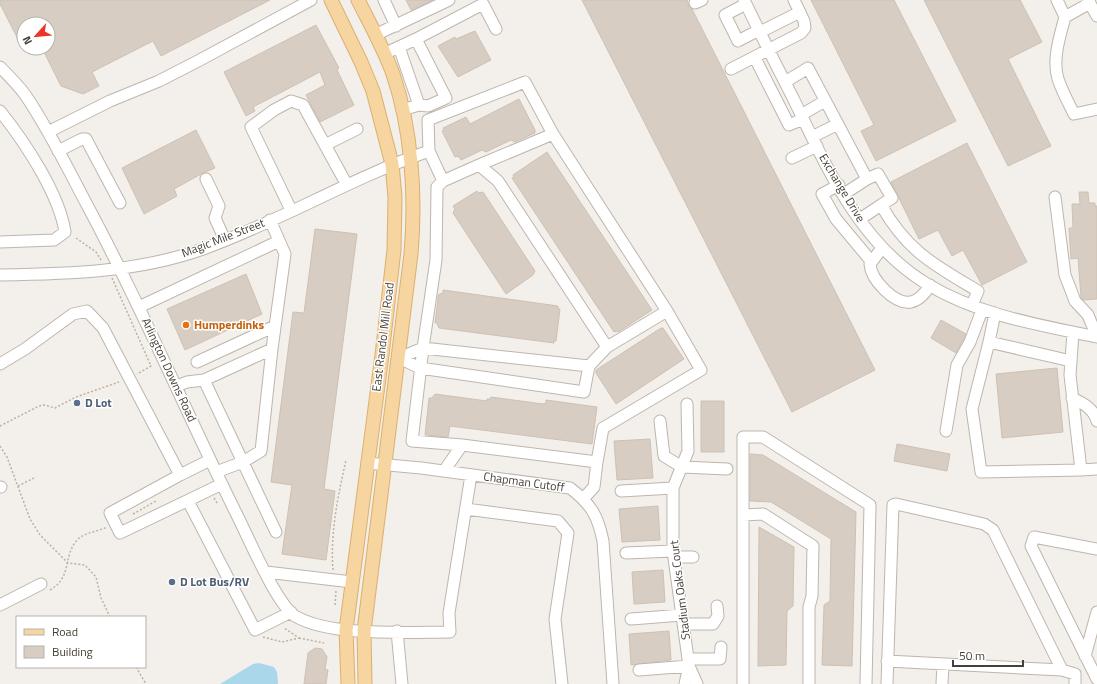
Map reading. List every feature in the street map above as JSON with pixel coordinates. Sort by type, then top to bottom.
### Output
[{"type":"main road","name":"East Randol Mill Road","points":[[331,0],[361,62],[373,91],[392,164],[395,197],[394,250],[382,355],[346,630],[348,684]]},
{"type":"main road","name":"East Randol Mill Road","points":[[358,0],[393,74],[402,110],[410,158],[414,198],[411,251],[399,358],[364,631],[365,684]]},
{"type":"street","points":[[48,132],[110,101],[159,81],[191,65],[310,0]]},
{"type":"street","points":[[384,0],[396,26]]},
{"type":"street","points":[[375,35],[449,0]]},
{"type":"street","points":[[731,69],[769,51],[801,33],[805,28],[794,0]]},
{"type":"street","points":[[1057,0],[1065,17],[1057,50],[1058,78],[1074,114],[1097,109]]},
{"type":"street","points":[[1065,17],[1089,1],[1097,16]]},
{"type":"street","points":[[745,2],[725,15],[738,41],[800,12]]},
{"type":"street","name":"Exchange Drive","points":[[745,2],[814,142],[841,190],[861,222],[889,256],[930,285],[977,308],[1097,337]]},
{"type":"street","points":[[384,54],[483,4],[496,29]]},
{"type":"street","points":[[402,110],[419,105],[428,106],[446,98],[416,39]]},
{"type":"street","points":[[399,47],[419,105]]},
{"type":"street","points":[[755,58],[789,125],[825,101]]},
{"type":"street","name":"Arlington Downs Road","points":[[0,67],[25,95],[48,132],[121,269],[210,460],[266,572],[282,603],[295,616],[315,624],[346,630],[450,632],[449,612],[466,509]]},
{"type":"street","points":[[766,78],[782,77],[808,68],[867,179]]},
{"type":"street","points":[[443,181],[429,151],[428,120],[525,82],[553,134],[667,311],[701,370],[603,428],[594,487],[583,499]]},
{"type":"street","points":[[778,102],[791,95]]},
{"type":"street","points":[[291,210],[251,127],[274,110],[292,101],[303,104],[347,185]]},
{"type":"street","points":[[0,111],[27,147],[63,214],[65,232],[54,240],[0,242]]},
{"type":"street","points":[[792,158],[838,124]]},
{"type":"street","points":[[325,145],[357,129]]},
{"type":"street","points":[[553,134],[443,181],[437,187],[436,260],[420,368],[412,441],[462,445],[597,462]]},
{"type":"street","points":[[58,151],[82,139],[86,139],[120,203]]},
{"type":"street","name":"Magic Mile Street","points":[[0,275],[108,271],[183,255],[225,240],[392,164],[429,151]]},
{"type":"street","points":[[479,165],[498,181],[607,346]]},
{"type":"street","points":[[848,234],[881,205],[892,198],[878,174],[841,190],[822,194],[836,219],[848,234],[872,261]]},
{"type":"street","points":[[206,179],[219,206],[214,218],[225,240]]},
{"type":"street","points":[[1055,197],[1065,275],[1075,301],[1093,316],[1097,337]]},
{"type":"street","points":[[881,205],[892,225],[920,255],[978,291],[977,308],[970,342],[957,365],[946,431]]},
{"type":"street","points":[[216,472],[243,462],[261,451],[284,254],[270,220]]},
{"type":"street","points":[[139,307],[279,241]]},
{"type":"street","points":[[882,248],[870,264],[871,272],[885,290],[905,302],[912,302],[919,298],[930,285]]},
{"type":"street","points":[[914,274],[926,259]]},
{"type":"street","points":[[0,364],[25,350],[73,314],[87,311],[103,328],[180,475]]},
{"type":"street","points":[[382,355],[399,358],[420,368],[584,392],[589,366],[607,346],[667,311]]},
{"type":"street","points":[[995,313],[972,409],[981,472],[1097,469]]},
{"type":"street","points":[[197,362],[275,326]]},
{"type":"street","points":[[1073,332],[1070,375],[1080,470]]},
{"type":"street","points":[[989,342],[1071,361]]},
{"type":"street","points":[[399,358],[423,348],[589,366]]},
{"type":"street","points":[[176,386],[187,382],[204,380],[272,349]]},
{"type":"street","points":[[204,380],[276,532]]},
{"type":"street","points":[[1072,398],[1084,404],[1092,411],[1097,421]]},
{"type":"street","name":"Stadium Oaks Court","points":[[685,684],[688,662],[674,554],[673,488],[688,451],[687,404]]},
{"type":"street","points":[[660,421],[664,456],[682,467],[727,469]]},
{"type":"street","points":[[744,684],[743,437],[763,437],[870,505],[866,684]]},
{"type":"street","points":[[444,471],[462,445]]},
{"type":"street","points":[[210,460],[110,513],[120,534],[222,484]]},
{"type":"street","name":"Chapman Cutoff","points":[[367,463],[470,474],[570,488],[583,499],[599,523],[603,541],[613,684]]},
{"type":"street","points":[[470,474],[466,509],[558,521],[568,533],[555,619],[562,684]]},
{"type":"street","points":[[621,491],[673,488]]},
{"type":"street","points":[[188,501],[255,630],[291,612]]},
{"type":"street","points":[[887,684],[893,505],[896,504],[984,524],[993,530],[1062,670]]},
{"type":"street","points":[[743,515],[763,514],[813,546],[812,596],[809,607],[809,684]]},
{"type":"street","points":[[1097,549],[1034,537],[1030,546],[1097,679]]},
{"type":"street","points":[[626,553],[674,554],[693,557]]},
{"type":"street","points":[[266,572],[352,582]]},
{"type":"street","points":[[0,605],[41,584]]},
{"type":"street","points":[[631,619],[683,620],[713,624],[718,616],[717,606]]},
{"type":"street","points":[[1085,656],[1097,612]]},
{"type":"street","points":[[397,631],[402,684]]},
{"type":"street","points":[[640,670],[688,662],[720,659],[721,647]]},
{"type":"street","points":[[887,661],[1062,670],[1075,674],[1075,684]]},
{"type":"street","name":"Stadium Oaks Court","points":[[688,662],[697,684]]},
{"type":"street","points":[[942,684],[943,664]]},
{"type":"path","points":[[0,426],[39,406],[44,405],[55,408],[76,397],[129,378],[152,366],[108,271],[96,252],[76,238]]},
{"type":"path","points":[[0,446],[7,457],[30,519],[40,535],[68,563],[86,565],[96,577],[102,598],[110,616]]},
{"type":"path","points":[[335,605],[337,581],[332,569],[332,545],[346,460]]},
{"type":"path","points":[[18,486],[36,477]]},
{"type":"path","points":[[68,563],[70,551],[78,540],[85,534],[100,531],[115,523]]},
{"type":"path","points":[[284,628],[299,638]]},
{"type":"path","points":[[255,630],[264,639],[282,642],[299,638],[324,642]]},
{"type":"path","points":[[137,668],[146,684]]},
{"type":"water","points":[[259,663],[274,667],[277,672],[278,684],[220,684],[253,664]]},
{"type":"building","points":[[0,0],[270,0],[161,56],[153,41],[92,72],[99,86],[83,94],[61,86],[46,56],[56,56],[56,16],[16,16],[16,35],[0,4]]},
{"type":"building","points":[[406,0],[433,0],[411,10]]},
{"type":"building","points":[[582,0],[687,0],[875,370],[792,412]]},
{"type":"building","points":[[811,0],[894,0],[956,121],[876,161],[861,131],[874,125]]},
{"type":"building","points":[[924,0],[1020,0],[1042,42],[1008,59],[1051,146],[1008,166]]},
{"type":"building","points":[[316,25],[339,68],[337,70],[354,105],[320,122],[306,95],[325,85],[320,72],[253,107],[255,111],[246,116],[224,72]]},
{"type":"building","points":[[475,31],[491,60],[458,77],[438,46],[455,37],[456,39]]},
{"type":"building","points":[[519,99],[535,130],[535,133],[515,142],[511,140],[486,152],[482,150],[461,160],[458,156],[455,157],[442,131],[444,130],[443,128],[466,117],[470,124]]},
{"type":"building","points":[[196,130],[215,168],[174,189],[177,196],[144,214],[122,168]]},
{"type":"building","points":[[967,143],[1027,262],[982,285],[963,250],[952,256],[938,230],[919,239],[891,182]]},
{"type":"building","points":[[547,152],[652,310],[618,332],[614,332],[512,178],[514,177],[513,175]]},
{"type":"building","points":[[477,191],[478,193],[483,192],[535,271],[533,275],[506,294],[453,213],[455,209],[453,206]]},
{"type":"building","points":[[1079,192],[1088,192],[1089,203],[1095,203],[1095,206],[1097,206],[1097,299],[1083,300],[1081,297],[1078,258],[1071,259],[1069,228],[1073,228],[1072,204],[1080,204]]},
{"type":"building","points":[[315,229],[357,234],[324,489],[335,491],[326,560],[282,554],[292,485],[271,482],[293,312],[304,313]]},
{"type":"building","points":[[246,274],[262,314],[185,350],[167,309]]},
{"type":"building","points":[[443,290],[558,306],[558,309],[560,309],[556,341],[554,341],[554,343],[439,328],[437,323],[435,323],[438,295],[443,293]]},
{"type":"building","points":[[941,320],[966,334],[956,353],[931,338]]},
{"type":"building","points":[[663,328],[684,359],[616,404],[596,373],[596,370]]},
{"type":"building","points":[[1057,368],[1063,432],[1002,438],[996,374]]},
{"type":"building","points":[[435,394],[487,401],[487,399],[490,399],[491,397],[543,404],[546,403],[546,400],[597,407],[592,444],[450,426],[448,437],[425,435],[429,398],[432,398]]},
{"type":"building","points":[[701,401],[724,401],[724,452],[701,452]]},
{"type":"building","points":[[650,439],[653,478],[617,480],[614,441]]},
{"type":"building","points":[[897,444],[950,454],[947,471],[894,461]]},
{"type":"building","points":[[750,454],[763,455],[856,512],[852,666],[822,665],[824,605],[830,601],[831,539],[771,502],[750,501]]},
{"type":"building","points":[[658,506],[660,540],[622,542],[619,509]]},
{"type":"building","points":[[759,527],[794,547],[793,606],[787,611],[786,665],[758,666]]},
{"type":"building","points":[[663,570],[665,602],[634,604],[632,572]]},
{"type":"building","points":[[669,631],[671,660],[631,665],[629,634]]},
{"type":"building","points":[[315,648],[322,649],[327,657],[325,669],[328,670],[326,684],[304,684],[308,653]]},
{"type":"place","name":"Humperdinks","points":[[186,325]]},
{"type":"place","name":"D Lot","points":[[77,403]]},
{"type":"place","name":"D Lot Bus/RV","points":[[172,582]]}]
